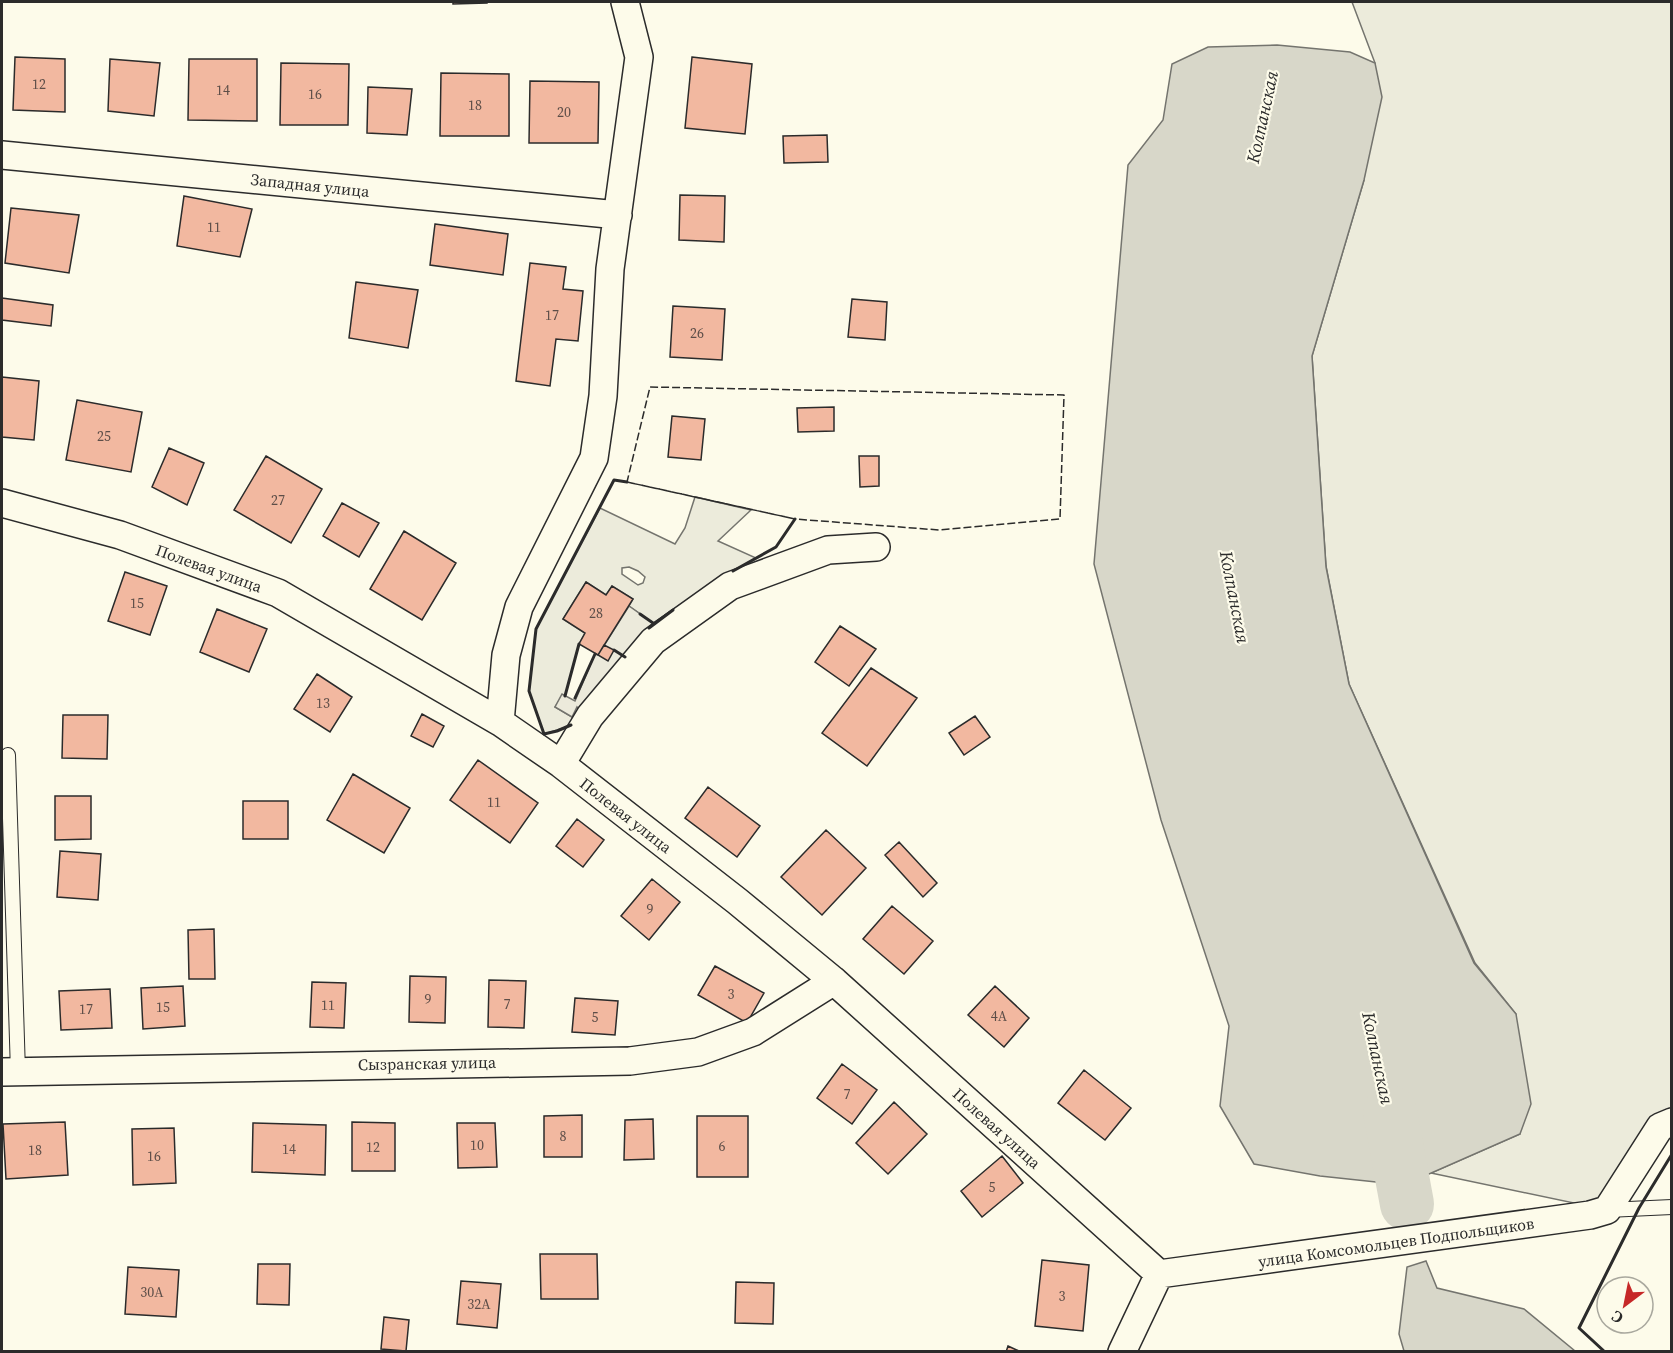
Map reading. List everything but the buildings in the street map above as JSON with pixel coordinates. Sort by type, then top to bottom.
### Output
[{"type":"street","points":[[500,722],[506,655],[519,607],[594,458],[603,396],[610,269],[639,57],[626,2]]},
{"type":"street","name":"Западная улица","points":[[2,155],[618,215]]},
{"type":"street","name":"Полевая улица","points":[[2,503],[120,535],[278,593],[500,722],[561,764],[737,901],[834,981],[1159,1274]]},
{"type":"street","points":[[561,764],[582,720],[590,716],[653,640],[730,586],[828,550],[876,547]]},
{"type":"street","name":"Сызранская улица","points":[[10,1072],[630,1060],[698,1053],[753,1032],[834,981]]},
{"type":"street","points":[[1607,1210],[1660,1127],[1671,1122]]},
{"type":"street","name":"улица Комсомольцев Подпольщиков","points":[[1159,1274],[1590,1215],[1607,1210]]},
{"type":"street","points":[[1122,1352],[1159,1274]]},
{"type":"lane","points":[[8,755],[10,1072]]},
{"type":"lane","points":[[1607,1210],[1671,1207]]},
{"type":"shaded area","points":[[1352,2],[1671,2],[1671,1122],[1607,1210],[1431,1173],[1520,1134],[1516,1014],[1475,963],[1349,684],[1326,566],[1312,356],[1364,180],[1375,63]]},
{"type":"shaded area","points":[[695,497],[751,510],[718,541],[756,558],[716,581],[653,623],[629,606],[633,599],[612,586],[606,595],[586,582],[563,619],[585,633],[579,644],[565,696],[563,695],[555,707],[575,721],[570,726],[544,734],[529,691],[536,629],[600,508],[675,544],[685,528]],"holes":[[[629,567],[645,577],[643,583],[638,585],[622,574],[622,568]]]},
{"type":"shaded area","points":[[629,606],[653,623],[581,712],[577,707],[572,717],[555,707],[562,694],[575,701],[595,654],[598,655]]},
{"type":"water","name":"Колпанская","points":[[1277,45],[1350,52],[1375,63],[1382,97],[1364,180],[1312,356],[1326,567],[1349,684],[1474,963],[1516,1014],[1531,1104],[1520,1134],[1404,1185],[1320,1176],[1254,1164],[1220,1106],[1229,1026],[1161,820],[1094,564],[1128,165],[1163,120],[1172,64],[1208,47]]},
{"type":"water","points":[[1426,1261],[1437,1288],[1524,1309],[1575,1351],[1404,1351],[1399,1334],[1407,1267]]},
{"type":"waterway","name":"Колпанская","points":[[1390,1112],[1407,1204]]},
{"type":"fence","points":[[627,482],[795,519],[939,530],[1060,519],[1064,395],[650,387],[627,482],[795,519]]},
{"type":"wall","points":[[571,725],[544,734],[529,691],[536,629],[614,480],[627,482]]},
{"type":"wall","points":[[733,571],[776,547],[795,519]]},
{"type":"wall","points":[[649,628],[673,610]]},
{"type":"wall","points":[[640,614],[653,623]]},
{"type":"wall","points":[[565,696],[579,644]]},
{"type":"wall","points":[[614,650],[625,657]]},
{"type":"wall","points":[[575,698],[595,654]]},
{"type":"wall","points":[[1605,1352],[1579,1328],[1639,1208],[1672,1154]]}]
